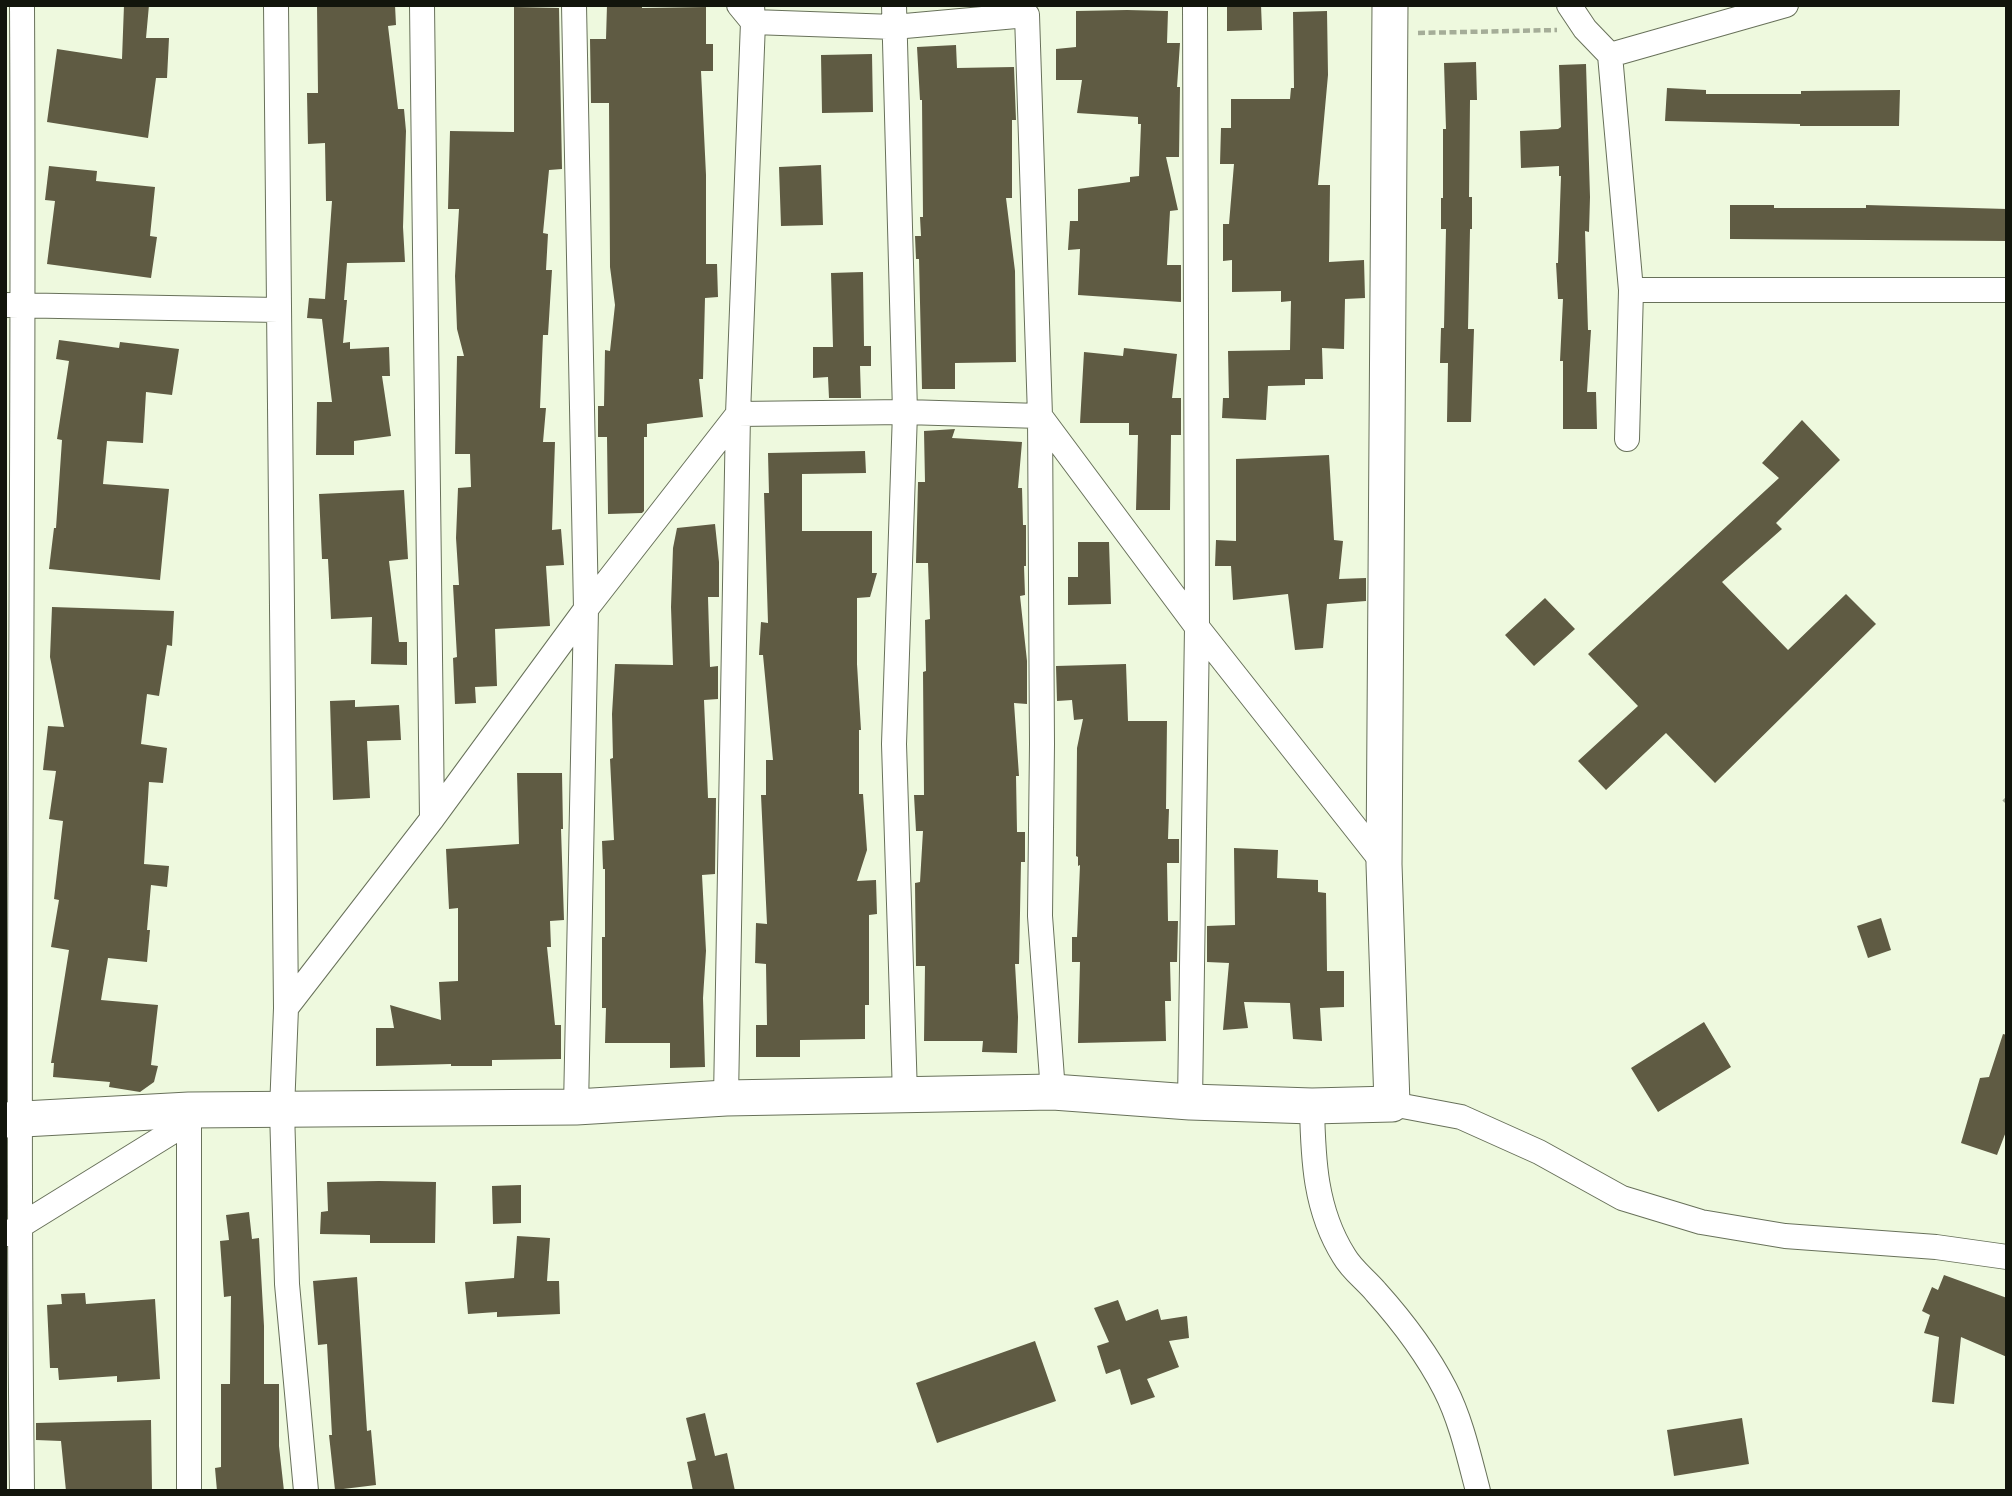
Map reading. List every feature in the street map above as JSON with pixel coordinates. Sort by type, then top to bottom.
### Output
[{"type":"street","points":[[22,5],[14,305],[12,1231],[22,1491]]},
{"type":"street","points":[[276,5],[286,1008],[282,1110],[287,1284],[306,1491]]},
{"type":"street","points":[[422,5],[432,819]]},
{"type":"street","points":[[574,5],[586,609],[576,1107]]},
{"type":"street","points":[[1190,1102],[1196,627],[1195,5]]},
{"type":"street","points":[[1569,5],[1610,55],[1631,290],[1627,439]]},
{"type":"street","points":[[1610,55],[1748,10],[1786,5]]},
{"type":"street","points":[[726,1098],[748,11],[894,16],[1030,10],[1040,416],[1040,916],[1053,1092]]},
{"type":"street","points":[[894,16],[905,412],[894,744],[905,1095]]},
{"type":"street","points":[[1391,19],[1384,863],[1392,1104]]},
{"type":"street","points":[[1631,290],[2007,290]]},
{"type":"street","points":[[14,305],[278,310]]},
{"type":"street","points":[[738,414],[905,412],[1040,416]]},
{"type":"street","points":[[286,1008],[432,819],[586,609],[738,414]]},
{"type":"street","points":[[1040,416],[1196,627],[1384,863]]},
{"type":"street","points":[[13,1120],[188,1116],[282,1110],[576,1107],[726,1098],[1053,1092],[1190,1102],[1312,1106],[1392,1104],[1461,1117],[1539,1152],[1622,1198],[1701,1222],[1784,1236],[1923,1246],[2007,1257]]},
{"type":"street","points":[[1312,1106],[1317,1189],[1326,1222],[1345,1258],[1413,1337],[1445,1389],[1478,1491]]},
{"type":"street","points":[[12,1231],[188,1116]]},
{"type":"street","points":[[188,1116],[189,1491]]},
{"type":"path","points":[[1391,19],[1586,29]]},
{"type":"building","points":[[124,5],[149,5],[146,38],[169,38],[167,78],[156,78],[148,138],[47,122],[57,49],[122,59]]},
{"type":"building","points":[[317,5],[395,5],[396,25],[388,26],[398,109],[404,109],[406,131],[403,227],[405,262],[347,263],[343,343],[350,342],[350,349],[389,347],[390,376],[382,376],[391,436],[354,441],[354,455],[316,455],[317,402],[332,402],[322,319],[307,318],[309,298],[325,299],[332,201],[326,201],[325,143],[308,144],[307,93],[318,93]]},
{"type":"building","points":[[607,5],[642,5],[642,8],[706,7],[706,44],[713,44],[713,71],[701,71],[706,175],[706,264],[717,264],[718,297],[705,298],[703,379],[699,379],[703,417],[647,424],[647,437],[644,437],[642,513],[608,514],[607,437],[598,437],[598,406],[604,406],[605,350],[610,351],[615,305],[610,267],[609,103],[591,103],[590,39],[606,39]]},
{"type":"building","points":[[1227,5],[1261,5],[1262,30],[1227,31]]},
{"type":"building","points":[[514,7],[559,8],[562,169],[549,170],[543,233],[548,234],[546,270],[552,270],[548,335],[543,335],[540,408],[546,408],[543,442],[555,442],[552,530],[561,529],[564,565],[546,566],[550,626],[495,629],[497,686],[475,687],[476,703],[455,704],[453,658],[457,657],[453,585],[459,585],[456,538],[458,488],[471,487],[470,454],[455,454],[457,356],[464,356],[457,329],[455,276],[459,209],[448,209],[450,131],[514,132]]},
{"type":"building","points":[[1076,11],[1168,11],[1167,43],[1180,43],[1177,87],[1180,87],[1179,157],[1166,157],[1178,210],[1170,211],[1167,265],[1181,265],[1181,302],[1078,295],[1080,249],[1068,250],[1070,221],[1078,221],[1078,189],[1130,182],[1130,177],[1139,176],[1141,124],[1138,124],[1138,117],[1077,113],[1082,80],[1056,80],[1056,49],[1076,47]]},
{"type":"building","points":[[1327,11],[1328,75],[1318,185],[1330,185],[1329,262],[1364,260],[1365,298],[1345,299],[1344,349],[1322,348],[1323,379],[1305,379],[1305,385],[1268,386],[1266,420],[1222,418],[1223,398],[1229,398],[1228,351],[1290,350],[1291,301],[1281,302],[1281,291],[1232,292],[1232,260],[1223,261],[1223,224],[1229,224],[1234,164],[1220,164],[1221,128],[1231,128],[1231,99],[1290,99],[1291,88],[1294,88],[1293,12]]},
{"type":"building","points":[[956,45],[957,68],[1014,67],[1016,120],[1012,120],[1012,198],[1006,198],[1015,271],[1016,362],[955,363],[955,389],[922,389],[919,259],[916,259],[915,236],[921,236],[920,217],[923,217],[922,100],[917,47]]},
{"type":"building","points":[[872,54],[873,112],[822,113],[821,55]]},
{"type":"building","points":[[1476,62],[1477,100],[1470,100],[1469,197],[1472,197],[1472,229],[1468,329],[1474,329],[1471,422],[1447,422],[1448,363],[1440,363],[1441,328],[1444,328],[1446,229],[1441,229],[1443,129],[1446,129],[1444,63]]},
{"type":"building","points":[[1586,64],[1590,197],[1589,232],[1585,231],[1588,330],[1591,330],[1587,392],[1596,392],[1597,429],[1563,429],[1563,361],[1560,361],[1563,299],[1558,299],[1556,263],[1561,176],[1559,166],[1521,168],[1520,131],[1561,127],[1559,65]]},
{"type":"building","points":[[1667,88],[1706,90],[1706,94],[1900,90],[1899,126],[1800,126],[1665,121]]},
{"type":"building","points":[[821,165],[823,225],[781,226],[779,167]]},
{"type":"building","points":[[49,166],[97,171],[96,181],[155,187],[150,236],[157,237],[151,278],[47,264],[55,201],[45,200]]},
{"type":"building","points":[[1730,205],[1774,205],[1774,208],[1866,208],[1866,205],[2007,209],[2007,241],[1730,239]]},
{"type":"building","points":[[863,272],[864,346],[871,346],[871,366],[860,366],[861,398],[829,398],[828,377],[813,378],[813,347],[833,347],[831,273]]},
{"type":"building","points":[[59,340],[119,348],[120,342],[179,349],[172,395],[146,392],[143,443],[107,441],[103,484],[169,489],[160,580],[49,569],[56,528],[62,440],[57,439],[69,361],[56,359]]},
{"type":"building","points":[[1124,348],[1177,354],[1172,398],[1181,398],[1181,435],[1171,435],[1170,510],[1136,510],[1138,435],[1129,435],[1129,423],[1080,423],[1084,352],[1123,356]]},
{"type":"building","points":[[1802,420],[1840,460],[1776,523],[1782,529],[1722,582],[1788,650],[1846,594],[1876,624],[1715,783],[1666,733],[1606,790],[1578,761],[1638,706],[1588,654],[1779,478],[1762,463]]},
{"type":"building","points":[[955,429],[952,438],[1022,442],[1018,488],[1022,488],[1023,525],[1026,525],[1026,566],[1025,595],[1020,596],[1027,661],[1027,704],[1014,703],[1019,776],[1016,776],[1017,832],[1025,832],[1025,862],[1021,862],[1019,964],[1015,964],[1017,1053],[982,1052],[983,1041],[924,1041],[925,966],[916,966],[915,883],[920,882],[923,831],[916,831],[914,795],[924,795],[923,672],[926,671],[925,620],[930,619],[928,563],[916,563],[918,482],[925,482],[924,431]]},
{"type":"building","points":[[865,451],[866,473],[802,474],[802,531],[872,531],[872,573],[877,573],[870,597],[857,598],[861,730],[859,794],[863,794],[867,850],[857,881],[876,880],[877,914],[869,915],[869,1005],[865,1005],[865,1039],[800,1040],[800,1057],[756,1057],[756,1025],[767,1025],[766,964],[755,963],[756,923],[767,924],[761,795],[766,795],[766,760],[773,760],[763,655],[759,655],[761,622],[768,623],[764,493],[769,493],[768,453]]},
{"type":"building","points":[[1329,455],[1334,540],[1343,541],[1339,579],[1366,578],[1366,601],[1327,604],[1323,648],[1295,650],[1288,594],[1233,600],[1231,566],[1215,566],[1216,540],[1236,541],[1236,459]]},
{"type":"building","points":[[404,490],[408,559],[389,561],[399,642],[407,642],[407,665],[371,664],[372,617],[331,619],[328,559],[322,559],[319,494]]},
{"type":"building","points":[[715,524],[719,597],[708,597],[710,667],[718,666],[718,699],[704,700],[708,798],[716,798],[715,874],[702,875],[706,951],[703,998],[705,1067],[670,1068],[670,1043],[605,1043],[602,937],[605,937],[605,869],[602,841],[614,840],[610,759],[613,758],[615,664],[673,665],[671,607],[673,548],[677,528]]},
{"type":"building","points":[[1078,542],[1109,542],[1111,604],[1068,605],[1068,577],[1078,577]]},
{"type":"building","points":[[1545,598],[1575,629],[1534,666],[1505,635]]},
{"type":"building","points":[[52,607],[174,611],[172,646],[167,645],[159,696],[147,694],[141,744],[167,748],[163,783],[149,782],[144,864],[169,866],[167,887],[151,885],[147,962],[108,958],[101,1000],[158,1005],[151,1065],[158,1066],[154,1082],[140,1092],[109,1087],[110,1082],[53,1077],[54,1063],[51,1063],[69,950],[51,947],[59,900],[54,899],[63,821],[49,819],[56,771],[43,770],[48,726],[64,727],[50,657]]},
{"type":"building","points":[[1126,664],[1128,721],[1167,721],[1168,839],[1179,839],[1179,863],[1167,863],[1168,921],[1178,921],[1177,962],[1170,962],[1171,1001],[1165,1001],[1166,1041],[1078,1043],[1080,962],[1072,962],[1072,937],[1077,937],[1080,865],[1078,866],[1076,856],[1077,748],[1083,719],[1074,720],[1072,700],[1057,701],[1056,666]]},
{"type":"building","points":[[355,700],[355,707],[399,705],[401,740],[367,741],[370,798],[333,800],[330,701]]},
{"type":"building","points":[[517,773],[562,773],[564,920],[550,921],[551,947],[547,947],[555,1025],[561,1025],[561,1059],[492,1060],[492,1066],[376,1066],[376,1028],[394,1028],[390,1005],[441,1020],[439,982],[458,981],[458,908],[449,909],[446,849],[519,844]]},
{"type":"building","points":[[1234,848],[1278,850],[1277,878],[1318,880],[1318,892],[1326,893],[1327,971],[1344,971],[1344,1007],[1320,1008],[1322,1041],[1293,1039],[1290,1003],[1244,1002],[1248,1028],[1223,1030],[1229,963],[1207,962],[1207,926],[1235,925]]},
{"type":"building","points":[[1881,918],[1891,950],[1868,958],[1857,926]]},
{"type":"building","points":[[1704,1022],[1731,1067],[1658,1112],[1631,1068]]},
{"type":"building","points":[[2003,1034],[2007,1035],[2007,1129],[1997,1155],[1961,1143],[1980,1078],[1989,1077]]},
{"type":"building","points":[[327,1182],[436,1182],[435,1243],[370,1243],[370,1235],[320,1234],[321,1212],[328,1211]]},
{"type":"building","points":[[521,1185],[521,1223],[493,1224],[492,1186]]},
{"type":"building","points":[[249,1212],[252,1239],[259,1238],[264,1384],[279,1384],[279,1446],[284,1491],[217,1491],[215,1468],[221,1467],[221,1384],[230,1384],[231,1296],[224,1297],[220,1241],[229,1240],[226,1215]]},
{"type":"building","points":[[517,1236],[550,1238],[547,1281],[559,1281],[560,1314],[497,1317],[497,1312],[468,1314],[465,1282],[514,1278]]},
{"type":"building","points":[[1944,1275],[2007,1298],[2007,1357],[1961,1337],[1954,1404],[1932,1402],[1939,1337],[1924,1333],[1930,1315],[1922,1311],[1932,1287],[1938,1290]]},
{"type":"building","points":[[357,1277],[367,1431],[371,1430],[376,1485],[335,1490],[329,1435],[332,1435],[327,1344],[318,1345],[313,1281]]},
{"type":"building","points":[[85,1293],[86,1304],[155,1299],[160,1379],[117,1382],[117,1376],[59,1380],[58,1368],[50,1368],[47,1305],[62,1304],[61,1294]]},
{"type":"building","points":[[1118,1300],[1126,1321],[1158,1309],[1161,1320],[1187,1316],[1189,1338],[1169,1341],[1179,1367],[1147,1379],[1155,1397],[1131,1405],[1120,1369],[1106,1374],[1097,1346],[1109,1342],[1094,1308]]},
{"type":"building","points":[[1035,1341],[1056,1401],[937,1443],[916,1383]]},
{"type":"building","points":[[705,1413],[715,1456],[727,1453],[735,1491],[693,1491],[687,1462],[696,1460],[686,1418]]},
{"type":"building","points":[[1742,1418],[1749,1464],[1674,1476],[1667,1430]]},
{"type":"building","points":[[151,1420],[152,1491],[66,1491],[61,1441],[36,1440],[36,1423]]}]
